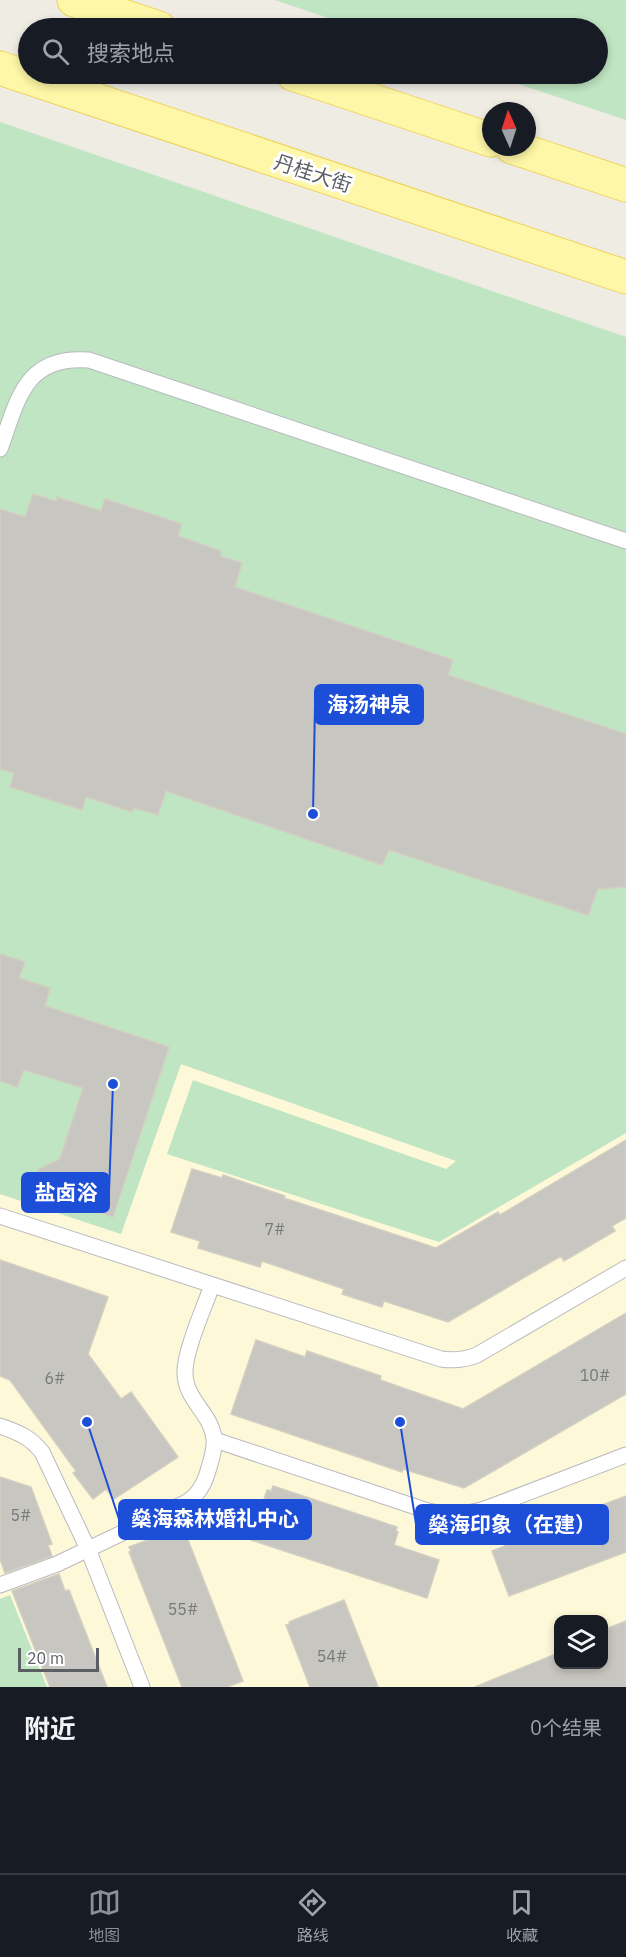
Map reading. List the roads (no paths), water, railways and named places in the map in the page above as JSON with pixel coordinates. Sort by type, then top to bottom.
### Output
[{"type":"main road","points":[[74,0],[129,18]]},
{"type":"main road","name":"丹桂大街","points":[[0,68],[18,74]]},
{"type":"main road","name":"丹桂大街","points":[[48,84],[626,277]]},
{"type":"main road","points":[[323,84],[482,137]]},
{"type":"main road","points":[[536,155],[626,185]]},
{"type":"lane","points":[[0,449],[24,386],[32,375],[59,361],[89,360],[626,540]]},
{"type":"lane","points":[[0,1216],[441,1359],[453,1360],[464,1360],[477,1355],[626,1268]]},
{"type":"lane","points":[[0,1585],[57,1564],[193,1499],[200,1490],[213,1453],[215,1440],[212,1428],[187,1387],[184,1373],[186,1360],[212,1285]]},
{"type":"lane","points":[[0,1426],[21,1433],[33,1441],[42,1452],[88,1549],[142,1687]]},
{"type":"lane","points":[[215,1440],[447,1516],[485,1509],[626,1455]]},
{"type":"place","name":"海汤神泉","points":[[313,814]]},
{"type":"place","name":"盐卤浴","points":[[113,1084]]},
{"type":"place","name":"燊海森林婚礼中心","points":[[87,1422]]},
{"type":"place","name":"燊海印象（在建）","points":[[400,1422]]}]
